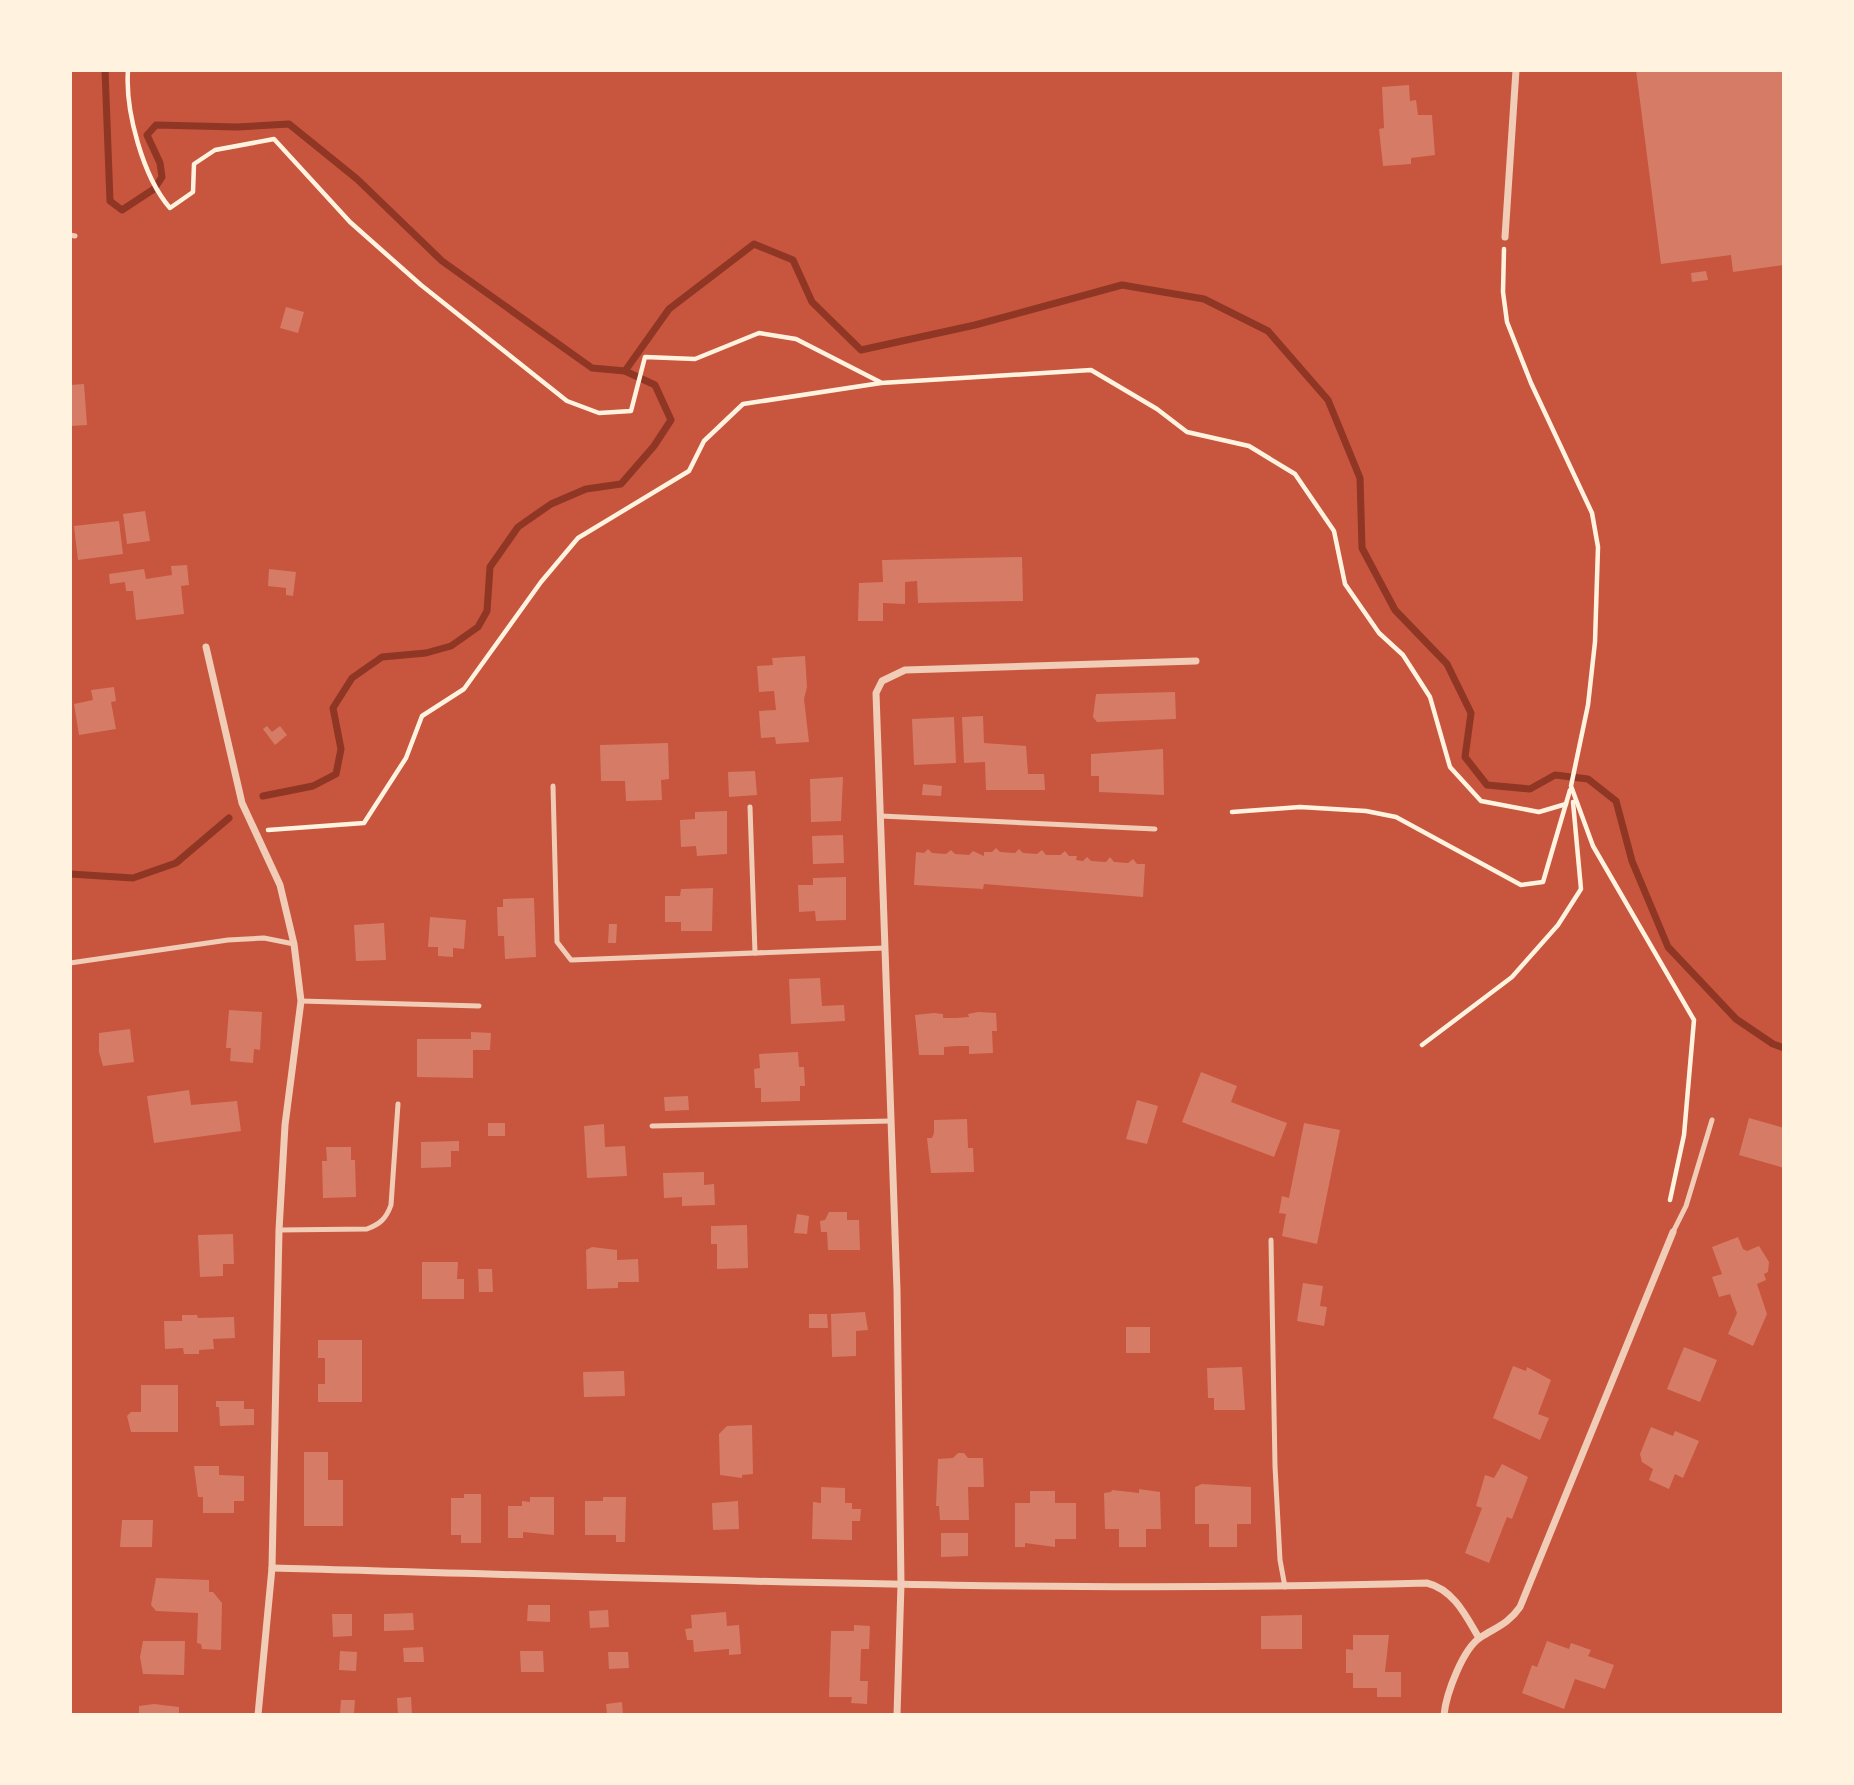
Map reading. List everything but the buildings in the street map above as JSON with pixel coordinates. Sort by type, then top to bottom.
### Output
[{"type":"street","points":[[1505,237],[1516,70]]},
{"type":"street","points":[[206,647],[233,771],[254,831],[280,885],[294,944],[302,1001],[285,1125],[278,1230],[272,1568],[257,1715]]},
{"type":"street","points":[[897,1715],[901,1584],[891,1121],[876,693],[882,681],[893,673],[905,670],[1196,661]]},
{"type":"street","points":[[1444,1715],[1454,1679],[1479,1638],[1498,1629],[1520,1607],[1673,1232]]},
{"type":"street","points":[[272,1568],[901,1584],[1285,1587],[1427,1583],[1441,1587],[1452,1598],[1479,1638]]},
{"type":"lane","points":[[553,786],[558,942],[571,960],[885,948]]},
{"type":"lane","points":[[751,807],[755,953]]},
{"type":"lane","points":[[881,816],[1155,829]]},
{"type":"lane","points":[[70,963],[228,940],[264,938],[294,944]]},
{"type":"lane","points":[[302,1001],[479,1006]]},
{"type":"lane","points":[[278,1230],[367,1229],[379,1225],[391,1205],[398,1104]]},
{"type":"lane","points":[[1673,1232],[1686,1206],[1712,1120]]},
{"type":"lane","points":[[652,1126],[891,1121]]},
{"type":"lane","points":[[1271,1240],[1275,1466],[1280,1560],[1285,1587]]},
{"type":"path","points":[[128,70],[126,95],[154,189],[170,208],[192,192],[194,164],[215,150],[274,139],[350,222],[421,285],[567,401],[599,413],[631,411],[645,357],[695,359],[759,332],[796,339],[881,383]]},
{"type":"path","points":[[1232,812],[1300,807],[1366,811],[1396,817],[1521,885],[1543,881],[1571,786],[1588,705],[1595,642],[1598,547],[1592,513],[1531,383],[1507,322],[1503,292],[1505,237]]},
{"type":"path","points":[[254,831],[364,823],[405,758],[422,716],[464,689],[541,582],[578,538],[689,471],[704,441],[743,404],[881,383],[1091,370],[1157,409],[1187,432],[1249,446],[1295,474],[1334,531],[1345,584],[1379,633],[1403,655],[1430,697],[1450,767],[1481,801],[1539,812],[1566,804]]},
{"type":"path","points":[[1422,1045],[1511,977],[1559,925],[1581,889],[1571,786]]},
{"type":"path","points":[[1573,797],[1594,846],[1695,1020],[1684,1135],[1669,1204],[1673,1232]]},
{"type":"waterway","points":[[105,70],[110,201],[122,210],[154,189],[162,177],[160,163],[147,135],[156,125],[237,127],[289,124],[357,179],[442,261],[592,368],[625,371],[669,309],[754,244],[793,260],[812,302],[861,350],[975,325],[1122,285],[1204,299],[1268,331],[1328,400],[1360,478],[1362,548],[1395,610],[1447,664],[1471,713],[1465,757],[1487,785],[1530,789],[1555,775],[1588,779],[1616,801],[1632,861],[1668,947],[1736,1019],[1773,1044],[1784,1048]]},
{"type":"waterway","points":[[263,796],[313,786],[336,774],[341,749],[333,708],[352,678],[382,657],[426,653],[451,646],[478,627],[487,611],[490,567],[518,527],[551,504],[586,489],[621,484],[654,446],[671,420],[655,385],[625,371]]},
{"type":"waterway","points":[[70,874],[133,878],[176,863],[229,818]]}]
